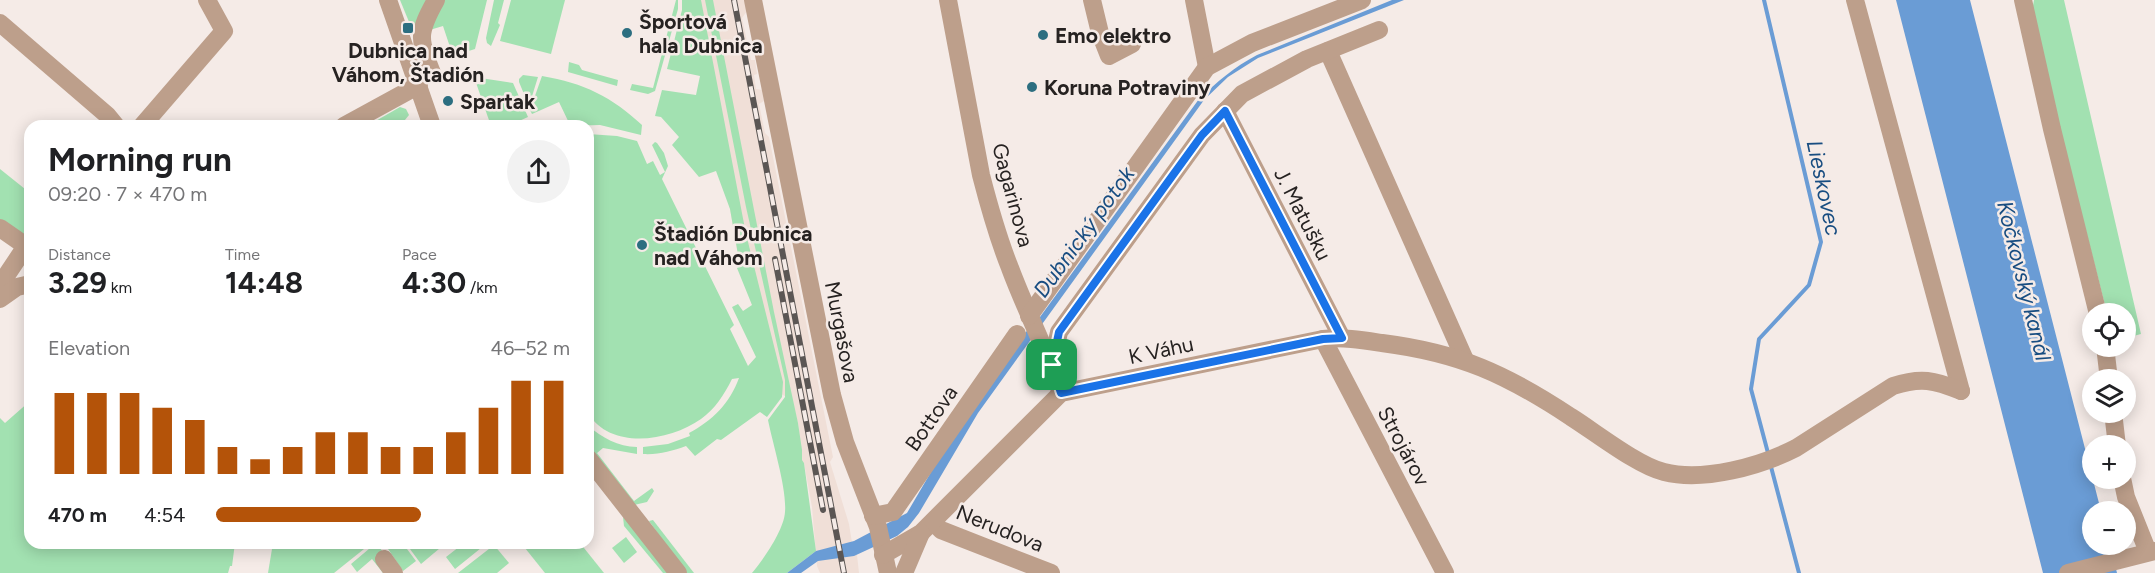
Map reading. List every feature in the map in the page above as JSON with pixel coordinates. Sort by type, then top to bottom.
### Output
[{"type":"street","points":[[147,120],[224,31],[207,0]]},
{"type":"street","points":[[388,0],[425,79]]},
{"type":"street","points":[[431,120],[421,34],[423,23],[436,0]]},
{"type":"street","name":"Murgašova","points":[[753,0],[832,395],[845,442],[879,536],[888,573]]},
{"type":"street","name":"Gagarinova","points":[[948,0],[981,175],[1010,268],[1041,342],[1048,368],[1061,393]]},
{"type":"street","points":[[1092,0],[1100,33],[1109,56],[1132,44]]},
{"type":"street","points":[[1194,0],[1207,67]]},
{"type":"street","points":[[1030,317],[1207,67],[1252,43],[1340,4],[1362,0]]},
{"type":"street","points":[[1855,0],[1961,391],[1925,379]]},
{"type":"street","points":[[2023,0],[2095,303]]},
{"type":"street","points":[[0,23],[112,120]]},
{"type":"street","points":[[1048,368],[1059,332],[1202,135],[1225,111],[1242,94],[1307,59],[1379,30]]},
{"type":"street","points":[[1328,51],[1464,360]]},
{"type":"street","points":[[354,120],[425,79]]},
{"type":"street","name":"J. Matušku","points":[[1225,111],[1333,338]]},
{"type":"street","points":[[0,228],[24,245]]},
{"type":"street","points":[[0,285],[24,249]]},
{"type":"street","points":[[0,299],[17,287],[24,285]]},
{"type":"street","name":"Bottova","points":[[879,536],[893,512],[1017,334]]},
{"type":"street","name":"K Váhu","points":[[1061,393],[1333,338],[1412,347],[1464,360],[1507,378],[1533,392],[1651,468],[1672,474],[1696,475],[1724,471],[1780,456],[1797,448],[1893,386],[1910,380],[1925,379]]},
{"type":"street","name":"Strojárov","points":[[1333,338],[1445,573]]},
{"type":"street","points":[[1925,379],[1936,372],[1951,353]]},
{"type":"street","points":[[903,573],[927,528],[1061,393]]},
{"type":"street","points":[[594,466],[678,573]]},
{"type":"street","points":[[2068,573],[2152,551],[2124,489]]},
{"type":"street","points":[[879,536],[927,528]]},
{"type":"street","name":"Nerudova","points":[[927,528],[940,530],[1051,573]]},
{"type":"shaded area","points":[[688,0],[744,0],[747,11],[742,18],[751,60],[755,60],[756,89],[762,90],[764,101],[759,104],[765,133],[769,137],[833,457],[830,462],[849,524],[859,573],[820,573],[817,566],[812,507],[802,460],[798,423],[792,401],[780,393],[740,267]]},
{"type":"green space","points":[[400,0],[432,0],[414,34]]},
{"type":"green space","points":[[440,0],[487,0],[475,49],[453,56],[443,26],[423,32]]},
{"type":"green space","points":[[494,0],[504,0],[498,23],[500,25],[491,46],[487,43],[486,38]]},
{"type":"green space","points":[[511,0],[565,0],[551,54],[500,41]]},
{"type":"green space","points":[[676,0],[678,0],[678,9],[655,91],[648,94],[630,90],[632,84],[653,88]]},
{"type":"green space","name":"Štadión Dubnica nad Váhom","points":[[682,0],[701,0],[746,234],[783,382],[782,397],[767,417],[760,412],[695,456],[686,446],[649,454],[643,454],[643,447],[668,444],[690,436],[689,433],[705,423],[725,403],[739,378],[732,379],[711,411],[688,427],[674,433],[658,437],[626,437],[611,433],[594,420],[594,134],[617,136],[637,141],[647,164],[653,161],[660,175],[665,172],[652,145],[657,143],[664,153],[668,166],[662,179],[734,325],[730,329],[748,366],[756,357],[732,307],[738,304],[743,311],[752,305],[737,268],[740,266],[730,209],[716,171],[699,177],[672,145],[679,137],[661,117],[655,116],[662,90],[696,95],[700,76],[667,69],[682,10]]},
{"type":"green space","points":[[705,0],[713,0],[798,423],[804,463],[816,551],[787,573],[752,573],[767,553],[784,519],[785,502],[782,479],[768,420],[785,397],[785,380],[746,207]]},
{"type":"green space","points":[[2034,0],[2064,0],[2134,303],[2104,303],[2031,17]]},
{"type":"green space","points":[[569,62],[579,65],[582,70],[618,80],[617,86],[568,72]]},
{"type":"green space","points":[[523,75],[538,77],[529,106],[519,82]]},
{"type":"green space","points":[[542,76],[557,79],[584,87],[620,107],[642,125],[641,135],[594,125],[594,120],[568,120],[559,102],[532,114],[530,110]]},
{"type":"green space","points":[[474,77],[513,83],[528,117],[521,120],[489,120]]},
{"type":"green space","points":[[400,107],[406,109],[409,115],[405,120],[377,120]]},
{"type":"green space","points":[[0,169],[24,188],[24,236],[0,219]]},
{"type":"green space","points":[[2136,312],[2141,334],[2136,335]]},
{"type":"green space","points":[[24,406],[24,549],[234,549],[232,566],[228,573],[0,573],[0,418],[5,423]]},
{"type":"green space","points":[[594,430],[611,441],[637,447],[637,454],[603,448],[597,453],[634,501],[652,488],[654,491],[647,502],[634,505],[594,456]]},
{"type":"green space","points":[[623,517],[674,573],[663,573],[624,526]]},
{"type":"green space","points":[[653,520],[694,573],[686,573],[649,521]]},
{"type":"green space","points":[[626,537],[637,552],[624,563],[612,548]]},
{"type":"green space","points":[[272,549],[364,549],[334,573],[268,573]]},
{"type":"green space","points":[[369,549],[381,549],[386,556],[383,573],[372,559],[357,572],[351,564]]},
{"type":"green space","points":[[388,549],[407,549],[416,561],[403,571]]},
{"type":"green space","points":[[410,549],[439,549],[421,564]]},
{"type":"green space","points":[[456,549],[480,549],[455,569],[446,557]]},
{"type":"green space","points":[[489,549],[497,549],[509,563],[497,573],[458,573]]},
{"type":"green space","points":[[526,549],[585,549],[604,573],[545,573]]},
{"type":"water","points":[[1392,0],[1404,0],[1258,58],[1228,77],[1204,100],[978,413],[919,513],[908,527],[897,536],[854,556],[818,561],[801,573],[787,573],[816,551],[854,541],[907,513],[965,414],[1025,333],[1040,317],[1199,99],[1226,75],[1257,55]]},
{"type":"water","name":"Kočkovský kanál","points":[[1896,0],[1970,0],[2082,437],[2082,489],[2095,489],[2098,501],[2082,501],[2082,555],[2112,555],[2117,573],[2043,573]]},
{"type":"waterway","name":"Lieskovec","points":[[1764,0],[1821,242],[1809,285],[1759,339],[1751,389],[1768,453]]},
{"type":"waterway","name":"Lieskovec","points":[[1770,463],[1799,573]]},
{"type":"railway","points":[[734,0],[844,573]]},
{"type":"railway","points":[[775,259],[823,510]]},
{"type":"place","name":"Dubnica nad Váhom, Štadión","points":[[408,28]]},
{"type":"place","name":"Športová hala Dubnica","points":[[627,33]]},
{"type":"place","name":"Emo elektro","points":[[1043,35]]},
{"type":"place","name":"Koruna Potraviny","points":[[1032,87]]},
{"type":"place","name":"Spartak","points":[[448,101]]},
{"type":"place","name":"Štadión Dubnica nad Váhom","points":[[642,245]]},
{"type":"route","points":[[1225,111],[1342,338],[1323,339],[1061,393],[1052,365],[1059,332],[1202,135],[1225,111]]},
{"type":"water label","name":"Dubnický potok","points":[[1084,232]]}]
